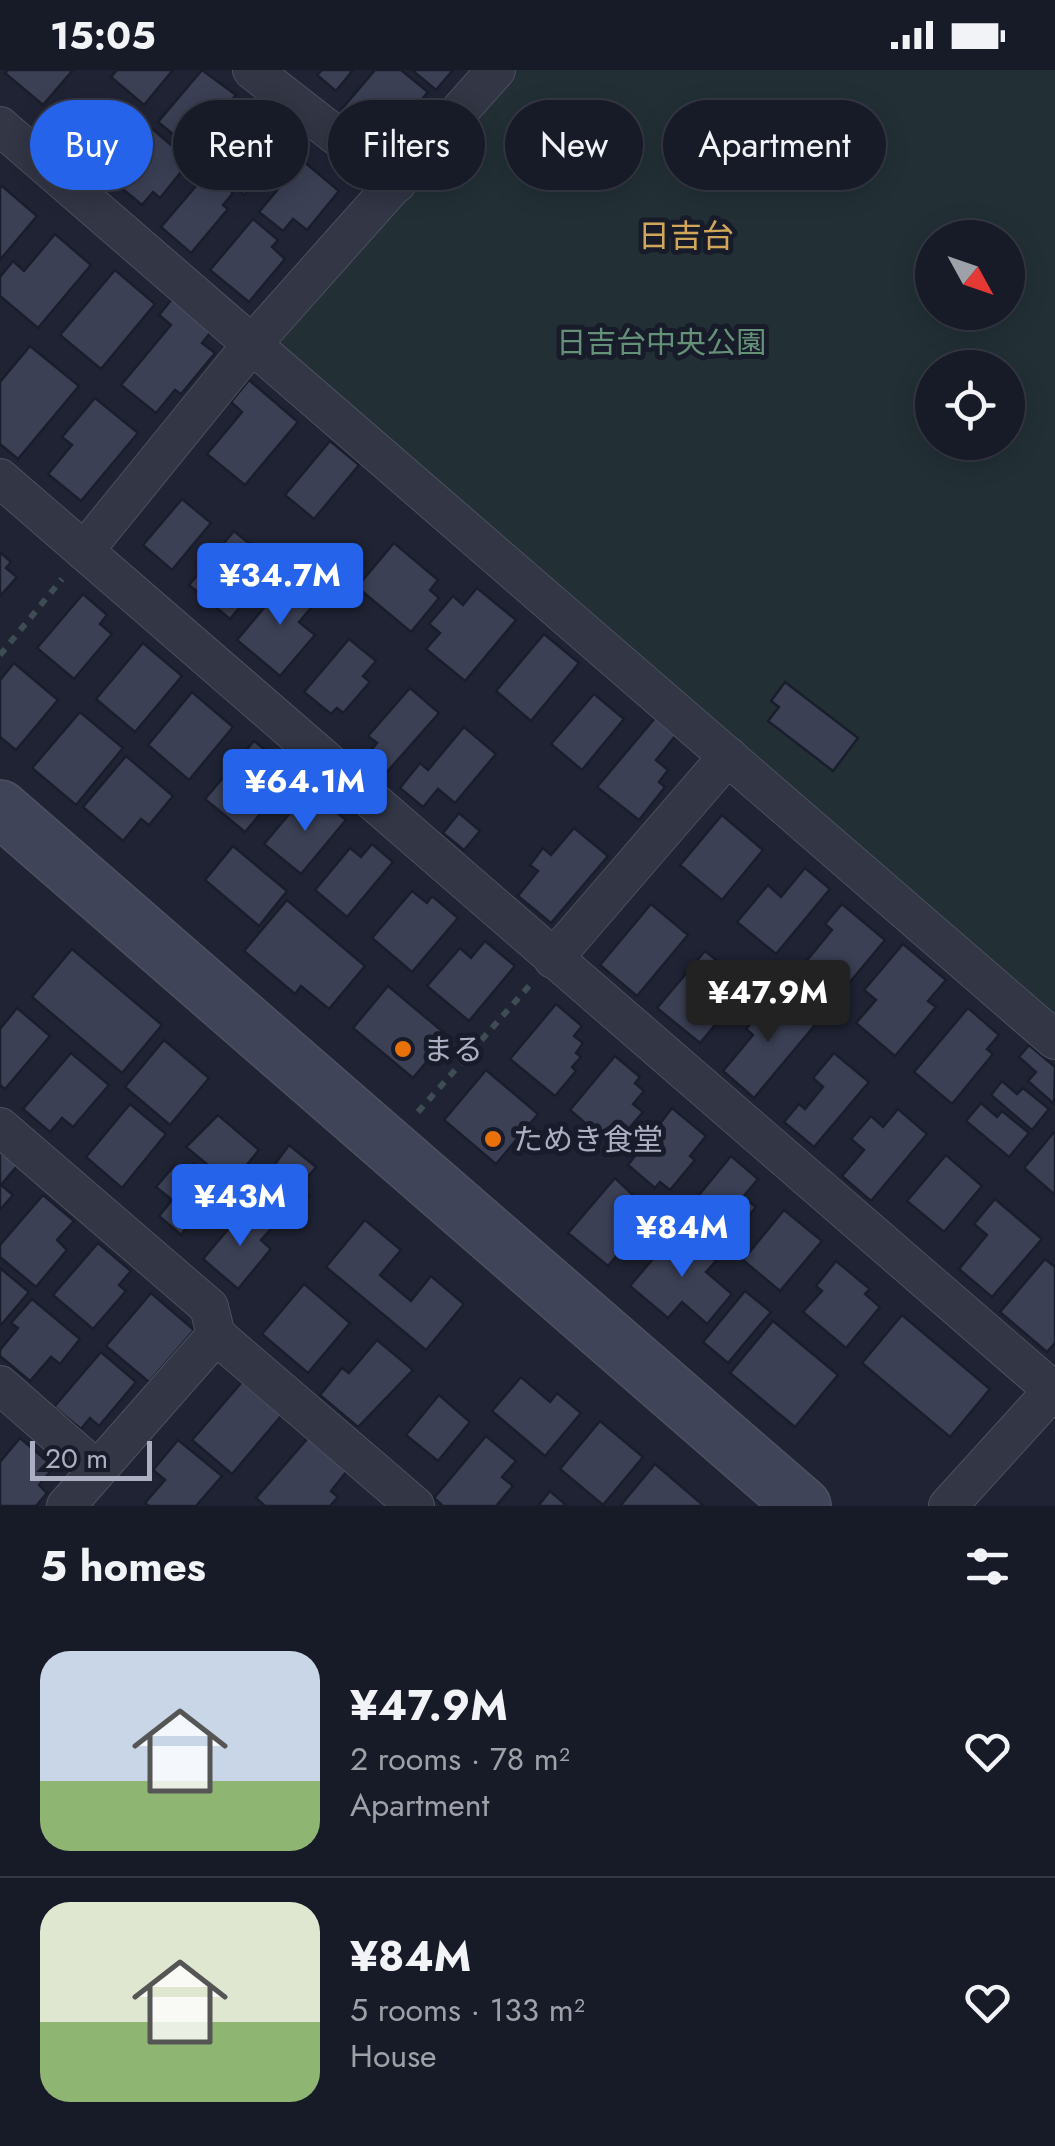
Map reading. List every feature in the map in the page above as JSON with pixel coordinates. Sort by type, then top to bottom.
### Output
[{"type":"street","points":[[252,70],[328,129]]},
{"type":"street","points":[[469,100],[496,70]]},
{"type":"street","points":[[0,126],[1055,1040]]},
{"type":"street","points":[[84,550],[252,344],[390,190]]},
{"type":"street","points":[[0,478],[1054,1390],[948,1506]]},
{"type":"street","points":[[552,959],[728,756]]},
{"type":"street","points":[[0,808],[803,1506]]},
{"type":"street","points":[[0,1127],[209,1307],[216,1334],[373,1493],[415,1506]]},
{"type":"street","points":[[66,1506],[216,1334]]},
{"type":"street","points":[[0,1385],[96,1470]]},
{"type":"path","points":[[0,655],[84,550]]},
{"type":"path","points":[[389,1146],[552,959]]},
{"type":"green space","name":"日吉台中央公園","points":[[512,70],[1055,70],[1055,1034],[274,344],[408,190],[485,190],[485,101]]},
{"type":"building","points":[[73,70],[47,100],[37,100],[5,73]]},
{"type":"building","points":[[117,70],[173,70],[148,100],[138,100],[111,77]]},
{"type":"building","points":[[202,70],[236,95],[232,100],[177,100]]},
{"type":"building","points":[[322,70],[353,70],[336,91],[317,75]]},
{"type":"building","points":[[375,70],[401,70],[428,92],[421,100],[350,100]]},
{"type":"building","points":[[412,70],[453,70],[436,90]]},
{"type":"building","points":[[173,104],[173,134],[158,122]]},
{"type":"building","points":[[153,130],[173,147],[173,182],[160,198],[153,192],[142,205],[124,190],[153,190]]},
{"type":"building","points":[[308,165],[328,182],[328,190],[339,191],[307,230],[293,219],[283,231],[259,212],[277,190],[308,190]]},
{"type":"building","points":[[0,188],[37,216],[0,260]]},
{"type":"building","points":[[193,190],[233,193],[223,205],[228,209],[191,253],[161,227]]},
{"type":"building","points":[[253,219],[278,240],[272,247],[285,259],[249,302],[210,270]]},
{"type":"building","points":[[55,234],[91,265],[38,328],[0,296],[0,277],[13,261],[24,271]]},
{"type":"building","points":[[115,270],[155,304],[101,369],[60,335]]},
{"type":"building","points":[[172,299],[211,332],[202,343],[215,353],[181,394],[175,390],[156,413],[121,385],[171,325],[159,315]]},
{"type":"building","points":[[30,346],[79,386],[18,459],[0,444],[0,382]]},
{"type":"building","points":[[249,380],[298,422],[245,485],[207,454],[242,412],[231,402]]},
{"type":"building","points":[[95,398],[138,433],[81,501],[48,474],[72,445],[62,437]]},
{"type":"building","points":[[330,441],[359,465],[314,519],[285,495]]},
{"type":"building","points":[[182,499],[211,523],[172,570],[143,545]]},
{"type":"building","points":[[234,531],[275,565],[230,619],[189,585]]},
{"type":"building","points":[[394,543],[438,580],[430,590],[439,598],[411,632],[357,587]]},
{"type":"building","points":[[0,552],[11,562],[6,568],[17,577],[0,596]]},
{"type":"building","points":[[289,578],[317,601],[299,622],[315,635],[280,676],[237,640]]},
{"type":"building","points":[[477,588],[516,620],[465,681],[426,649],[440,633],[429,624],[453,596],[463,605]]},
{"type":"building","points":[[83,594],[107,615],[100,624],[112,634],[74,679],[37,648]]},
{"type":"building","points":[[544,634],[579,663],[531,721],[496,691]]},
{"type":"building","points":[[349,639],[376,661],[363,676],[370,682],[343,713],[337,708],[331,714],[304,692]]},
{"type":"building","points":[[143,643],[182,676],[135,732],[96,699]]},
{"type":"building","points":[[14,663],[58,700],[16,750],[0,737],[0,680]]},
{"type":"building","points":[[785,682],[858,738],[833,771],[768,721],[779,707],[771,701]]},
{"type":"building","points":[[410,688],[439,713],[387,772],[367,755],[377,743],[368,736]]},
{"type":"building","points":[[192,692],[233,727],[189,780],[148,745]]},
{"type":"building","points":[[594,694],[624,719],[582,770],[551,744]]},
{"type":"building","points":[[80,712],[123,748],[76,805],[32,768]]},
{"type":"building","points":[[655,718],[676,735],[656,760],[668,770],[659,782],[665,787],[639,820],[597,787]]},
{"type":"building","points":[[464,727],[496,754],[455,803],[438,789],[423,807],[400,788],[420,763],[428,770]]},
{"type":"building","points":[[254,741],[273,756],[265,765],[286,783],[245,832],[205,799]]},
{"type":"building","points":[[126,756],[173,796],[149,825],[141,819],[123,841],[83,807]]},
{"type":"building","points":[[317,796],[346,820],[301,874],[264,844],[296,806],[304,812]]},
{"type":"building","points":[[459,813],[480,831],[464,850],[443,833]]},
{"type":"building","points":[[722,815],[763,850],[722,900],[680,865]]},
{"type":"building","points":[[574,828],[608,856],[551,923],[518,896],[538,871],[530,865],[543,848],[551,855]]},
{"type":"building","points":[[372,844],[393,862],[347,917],[315,890],[350,848],[361,857]]},
{"type":"building","points":[[233,846],[287,891],[259,926],[205,880]]},
{"type":"building","points":[[805,868],[830,889],[776,954],[737,922],[768,885],[781,897]]},
{"type":"building","points":[[412,891],[427,903],[432,896],[458,918],[412,972],[372,938]]},
{"type":"building","points":[[287,900],[365,966],[329,1009],[301,986],[295,994],[244,951]]},
{"type":"building","points":[[651,904],[688,935],[637,996],[600,965]]},
{"type":"building","points":[[842,904],[885,940],[835,1000],[799,970],[832,930],[825,924]]},
{"type":"building","points":[[485,941],[515,966],[469,1021],[427,986],[460,948],[471,958]]},
{"type":"building","points":[[903,944],[946,980],[928,1001],[936,1007],[895,1056],[856,1023],[876,1000],[864,990]]},
{"type":"building","points":[[72,949],[162,1025],[122,1073],[32,997]]},
{"type":"building","points":[[705,951],[748,986],[700,1043],[657,1008]]},
{"type":"building","points":[[388,986],[448,1036],[413,1078],[353,1028]]},
{"type":"building","points":[[776,993],[815,1025],[754,1098],[723,1071],[753,1035],[746,1029]]},
{"type":"building","points":[[556,1004],[582,1026],[574,1036],[583,1043],[576,1053],[581,1057],[572,1067],[576,1071],[555,1096],[510,1059]]},
{"type":"building","points":[[17,1008],[50,1036],[5,1089],[0,1085],[0,1029]]},
{"type":"building","points":[[968,1008],[999,1035],[987,1049],[993,1054],[952,1104],[914,1072]]},
{"type":"building","points":[[164,1040],[209,1078],[170,1125],[125,1087]]},
{"type":"building","points":[[1029,1045],[1055,1067],[1054,1104],[1028,1081],[1036,1072],[1019,1057]]},
{"type":"building","points":[[71,1053],[109,1085],[73,1127],[62,1118],[50,1132],[23,1109]]},
{"type":"building","points":[[834,1053],[869,1082],[814,1147],[784,1122],[799,1104],[805,1109],[823,1087],[813,1078]]},
{"type":"building","points":[[615,1056],[640,1077],[635,1083],[644,1091],[633,1104],[643,1112],[617,1142],[608,1134],[604,1139],[570,1110]]},
{"type":"building","points":[[486,1070],[538,1114],[496,1164],[444,1120]]},
{"type":"building","points":[[1002,1081],[1017,1094],[1023,1088],[1049,1109],[1032,1130],[991,1095]]},
{"type":"building","points":[[981,1103],[997,1117],[1002,1111],[1029,1133],[1009,1157],[966,1121]]},
{"type":"building","points":[[130,1104],[166,1134],[122,1188],[86,1157]]},
{"type":"building","points":[[672,1108],[706,1136],[690,1156],[695,1160],[670,1190],[660,1182],[655,1188],[628,1165]]},
{"type":"building","points":[[898,1109],[927,1134],[871,1201],[842,1176],[864,1150],[851,1139],[871,1116],[883,1127]]},
{"type":"building","points":[[218,1115],[259,1150],[231,1184],[186,1147]]},
{"type":"building","points":[[1055,1131],[1055,1195],[1024,1168]]},
{"type":"building","points":[[289,1145],[316,1167],[299,1188],[310,1196],[288,1222],[254,1193]]},
{"type":"building","points":[[0,1152],[17,1166],[1,1185],[13,1195],[0,1210]]},
{"type":"building","points":[[946,1155],[982,1186],[944,1232],[907,1201]]},
{"type":"building","points":[[731,1156],[758,1179],[743,1197],[756,1207],[724,1245],[685,1212]]},
{"type":"building","points":[[194,1163],[219,1183],[181,1235],[159,1216],[172,1200],[156,1187],[173,1167],[184,1176]]},
{"type":"building","points":[[615,1178],[667,1227],[651,1247],[635,1234],[608,1266],[568,1233]]},
{"type":"building","points":[[43,1195],[74,1221],[57,1240],[67,1250],[36,1287],[0,1257],[0,1245]]},
{"type":"building","points":[[995,1199],[1042,1239],[992,1297],[959,1269],[987,1235],[974,1224]]},
{"type":"building","points":[[246,1208],[271,1229],[261,1240],[271,1249],[238,1289],[203,1259]]},
{"type":"building","points":[[784,1210],[822,1241],[780,1291],[743,1260]]},
{"type":"building","points":[[365,1220],[401,1250],[380,1275],[411,1301],[431,1276],[464,1304],[426,1350],[326,1267]]},
{"type":"building","points":[[678,1229],[716,1261],[706,1272],[732,1294],[707,1324],[682,1302],[668,1318],[630,1286]]},
{"type":"building","points":[[98,1243],[131,1271],[119,1285],[126,1291],[93,1329],[53,1295]]},
{"type":"building","points":[[1045,1259],[1055,1267],[1055,1343],[1047,1352],[1000,1312]]},
{"type":"building","points":[[836,1261],[870,1289],[865,1294],[880,1307],[846,1348],[803,1312],[822,1291],[816,1286]]},
{"type":"building","points":[[0,1268],[29,1292],[1,1325],[0,1323]]},
{"type":"building","points":[[304,1284],[350,1323],[308,1373],[262,1334]]},
{"type":"building","points":[[745,1291],[771,1312],[728,1363],[703,1342]]},
{"type":"building","points":[[151,1293],[194,1330],[149,1382],[106,1346]]},
{"type":"building","points":[[32,1299],[80,1339],[60,1364],[51,1357],[30,1381],[0,1356],[0,1350],[18,1328],[11,1323]]},
{"type":"building","points":[[902,1315],[990,1389],[950,1437],[862,1363]]},
{"type":"building","points":[[773,1321],[838,1375],[795,1427],[730,1373]]},
{"type":"building","points":[[377,1340],[413,1370],[358,1427],[320,1395],[342,1368],[349,1373]]},
{"type":"building","points":[[101,1352],[136,1382],[99,1426],[90,1418],[81,1429],[54,1407]]},
{"type":"building","points":[[521,1377],[550,1402],[557,1393],[581,1413],[545,1456],[492,1411]]},
{"type":"building","points":[[242,1382],[282,1415],[232,1474],[192,1440]]},
{"type":"building","points":[[439,1395],[470,1422],[438,1461],[406,1435]]},
{"type":"building","points":[[600,1421],[643,1457],[603,1505],[560,1469]]},
{"type":"building","points":[[486,1436],[516,1461],[502,1477],[513,1486],[496,1506],[443,1506],[434,1498]]},
{"type":"building","points":[[20,1438],[54,1467],[39,1485],[47,1493],[36,1506],[0,1506],[0,1462]]},
{"type":"building","points":[[308,1438],[347,1471],[331,1491],[338,1497],[330,1506],[265,1506],[256,1498]]},
{"type":"building","points":[[178,1440],[222,1476],[196,1506],[149,1506],[145,1503],[165,1480],[153,1470]]},
{"type":"building","points":[[655,1464],[704,1506],[620,1506]]},
{"type":"building","points":[[550,1491],[567,1506],[538,1506]]},
{"type":"place","name":"まる","points":[[403,1049]]},
{"type":"place","name":"ためき食堂","points":[[493,1139]]},
{"type":"district","name":"日吉台","points":[[686,236]]}]
